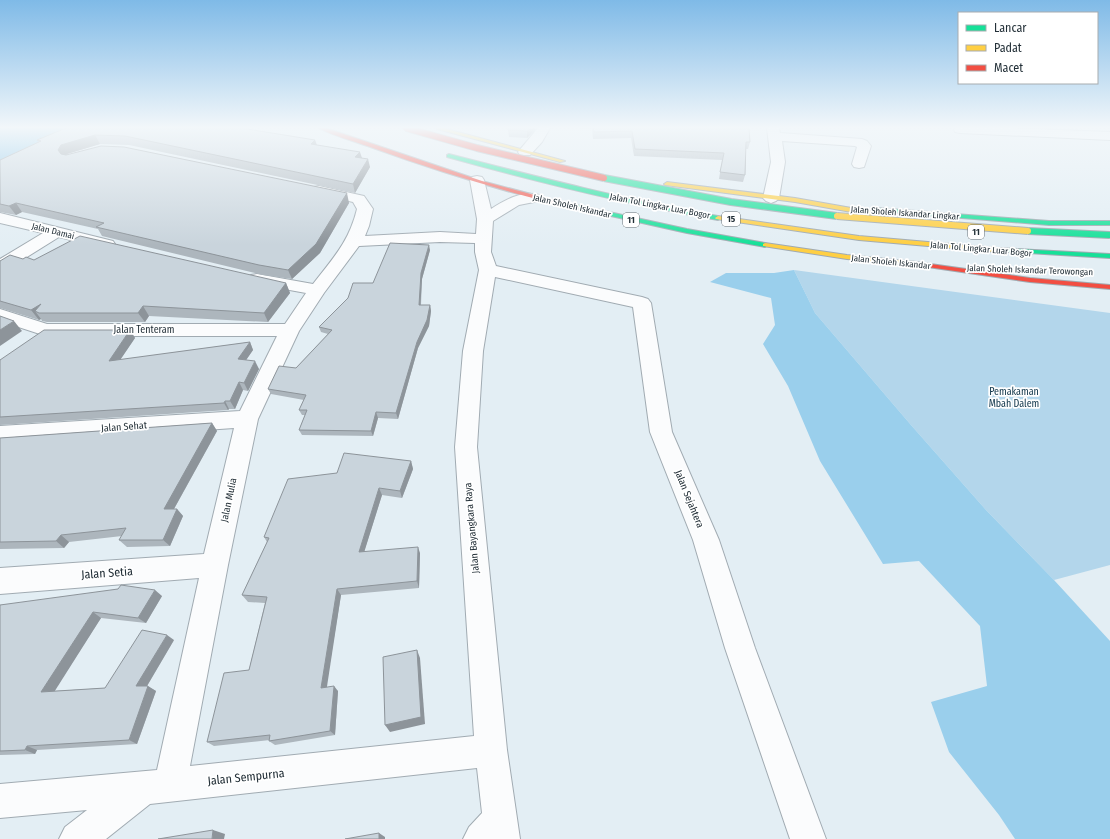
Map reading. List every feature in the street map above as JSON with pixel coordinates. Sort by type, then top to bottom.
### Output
[{"type":"highway","name":"Jalan Sholeh Iskandar","points":[[436,167],[534,198],[687,231],[847,257],[950,268]]},
{"type":"highway","name":"Jalan Tol Lingkar Luar Bogor","points":[[488,167],[586,192],[698,214],[820,233],[950,247],[1046,254],[1110,256]]},
{"type":"highway","name":"Jalan Tol Lingkar Luar Bogor","points":[[557,167],[603,178],[738,203],[840,217],[957,228],[1110,236]]},
{"type":"highway","name":"11","points":[[586,167],[647,181],[844,208],[982,234],[1110,236]]},
{"type":"highway","name":"Jalan Sholeh Iskandar Lingkar","points":[[844,208],[1049,223],[1110,223]]},
{"type":"highway","name":"Jalan Sholeh Iskandar Terowongan","points":[[950,268],[1026,270]]},
{"type":"highway","points":[[950,268],[1030,280],[1110,287]]},
{"type":"street","points":[[771,198],[777,167]]},
{"type":"street","name":"Jalan Bayangkara Raya","points":[[477,180],[485,219],[483,252],[488,270],[473,351],[466,447],[491,750],[494,833]]},
{"type":"street","name":"Jalan Mulia","points":[[157,787],[215,565],[247,419],[290,330],[317,290],[354,241],[361,226],[365,209],[359,199],[305,187]]},
{"type":"street","points":[[485,219],[516,201],[534,198]]},
{"type":"street","name":"Jalan Damai","points":[[0,218],[125,248]]},
{"type":"street","points":[[0,266],[56,232]]},
{"type":"street","points":[[354,241],[440,237],[484,239]]},
{"type":"street","name":"Jalan Sejahtera","points":[[488,270],[642,303],[661,432],[706,540],[740,648],[808,839]]},
{"type":"street","points":[[240,275],[317,290]]},
{"type":"street","name":"Jalan Tenteram","points":[[0,315],[46,330],[290,330]]},
{"type":"street","points":[[29,342],[46,330]]},
{"type":"street","name":"Jalan Sehat","points":[[0,434],[247,419]]},
{"type":"street","name":"Jalan Setia","points":[[0,581],[215,565]]},
{"type":"street","name":"Jalan Sempurna","points":[[0,801],[157,787],[491,750]]},
{"type":"street","points":[[76,839],[157,787]]},
{"type":"green space","name":"Pemakaman Mbah Dalem","points":[[794,270],[1110,313],[1110,565],[1054,580],[986,510],[815,313]]},
{"type":"shaded area","points":[[794,270],[815,313],[986,510],[1054,580],[1110,641],[1110,839],[1015,839],[999,815],[949,752],[931,702],[987,686],[980,626],[919,561],[883,564],[820,461],[788,386],[763,344],[775,325],[771,298],[710,282],[726,273],[774,273]]},
{"type":"building","points":[[0,167],[222,167],[347,193],[316,244],[288,270],[259,265],[96,227],[104,223],[16,203],[9,206],[0,204]]},
{"type":"building","points":[[273,167],[363,167],[353,184]]},
{"type":"building","points":[[721,167],[745,167],[745,175],[720,172]]},
{"type":"building","points":[[80,236],[286,283],[264,313],[143,306],[138,313],[39,313],[35,311],[41,304],[31,310],[0,301],[0,261],[10,255],[23,259],[26,257],[34,260]]},
{"type":"building","points":[[390,243],[429,245],[421,273],[419,305],[430,305],[427,320],[417,342],[396,413],[376,412],[371,431],[299,430],[307,410],[299,410],[306,395],[268,389],[279,366],[296,368],[332,330],[319,327],[348,298],[353,283],[373,283]]},
{"type":"building","points":[[0,316],[14,321],[0,330]]},
{"type":"building","points":[[44,330],[130,330],[109,361],[250,342],[238,359],[255,361],[244,383],[239,382],[230,401],[225,401],[224,403],[0,417],[0,360]]},
{"type":"building","points":[[212,423],[164,509],[177,509],[163,540],[119,540],[126,528],[61,535],[56,541],[0,542],[0,438]]},
{"type":"building","points":[[344,453],[411,461],[400,491],[379,488],[359,552],[418,547],[417,581],[337,589],[321,688],[334,686],[330,731],[269,741],[270,735],[207,742],[224,673],[249,670],[267,597],[242,595],[269,538],[264,537],[288,479],[337,473]]},
{"type":"building","points":[[121,585],[155,590],[138,618],[93,612],[41,692],[105,688],[142,630],[167,635],[136,686],[148,686],[129,740],[27,746],[25,750],[0,751],[0,605],[118,589]]},
{"type":"building","points":[[417,650],[421,717],[385,725],[383,657]]},
{"type":"building","points":[[213,830],[212,839],[158,839]]},
{"type":"building","points":[[379,833],[379,839],[345,839]]},
{"type":"traffic: fast","points":[[491,167],[583,191],[650,206],[718,218]]},
{"type":"traffic: fast","points":[[604,178],[731,202],[837,216]]},
{"type":"traffic: fast","points":[[577,207],[687,231],[765,245]]},
{"type":"traffic: fast","points":[[876,210],[1049,223],[1110,223]]},
{"type":"traffic: fast","points":[[1028,231],[1110,235]]},
{"type":"traffic: fast","points":[[997,250],[1110,256]]},
{"type":"traffic: slow","points":[[667,184],[795,200],[891,217]]},
{"type":"traffic: slow","points":[[837,216],[1028,231]]},
{"type":"traffic: slow","points":[[718,218],[859,238],[997,250]]},
{"type":"traffic: slow","points":[[765,245],[847,257],[916,264]]},
{"type":"traffic: jam","points":[[435,167],[480,182],[545,200],[577,207]]},
{"type":"traffic: jam","points":[[558,167],[604,178]]},
{"type":"traffic: jam","points":[[916,264],[1030,280],[1110,287]]}]
